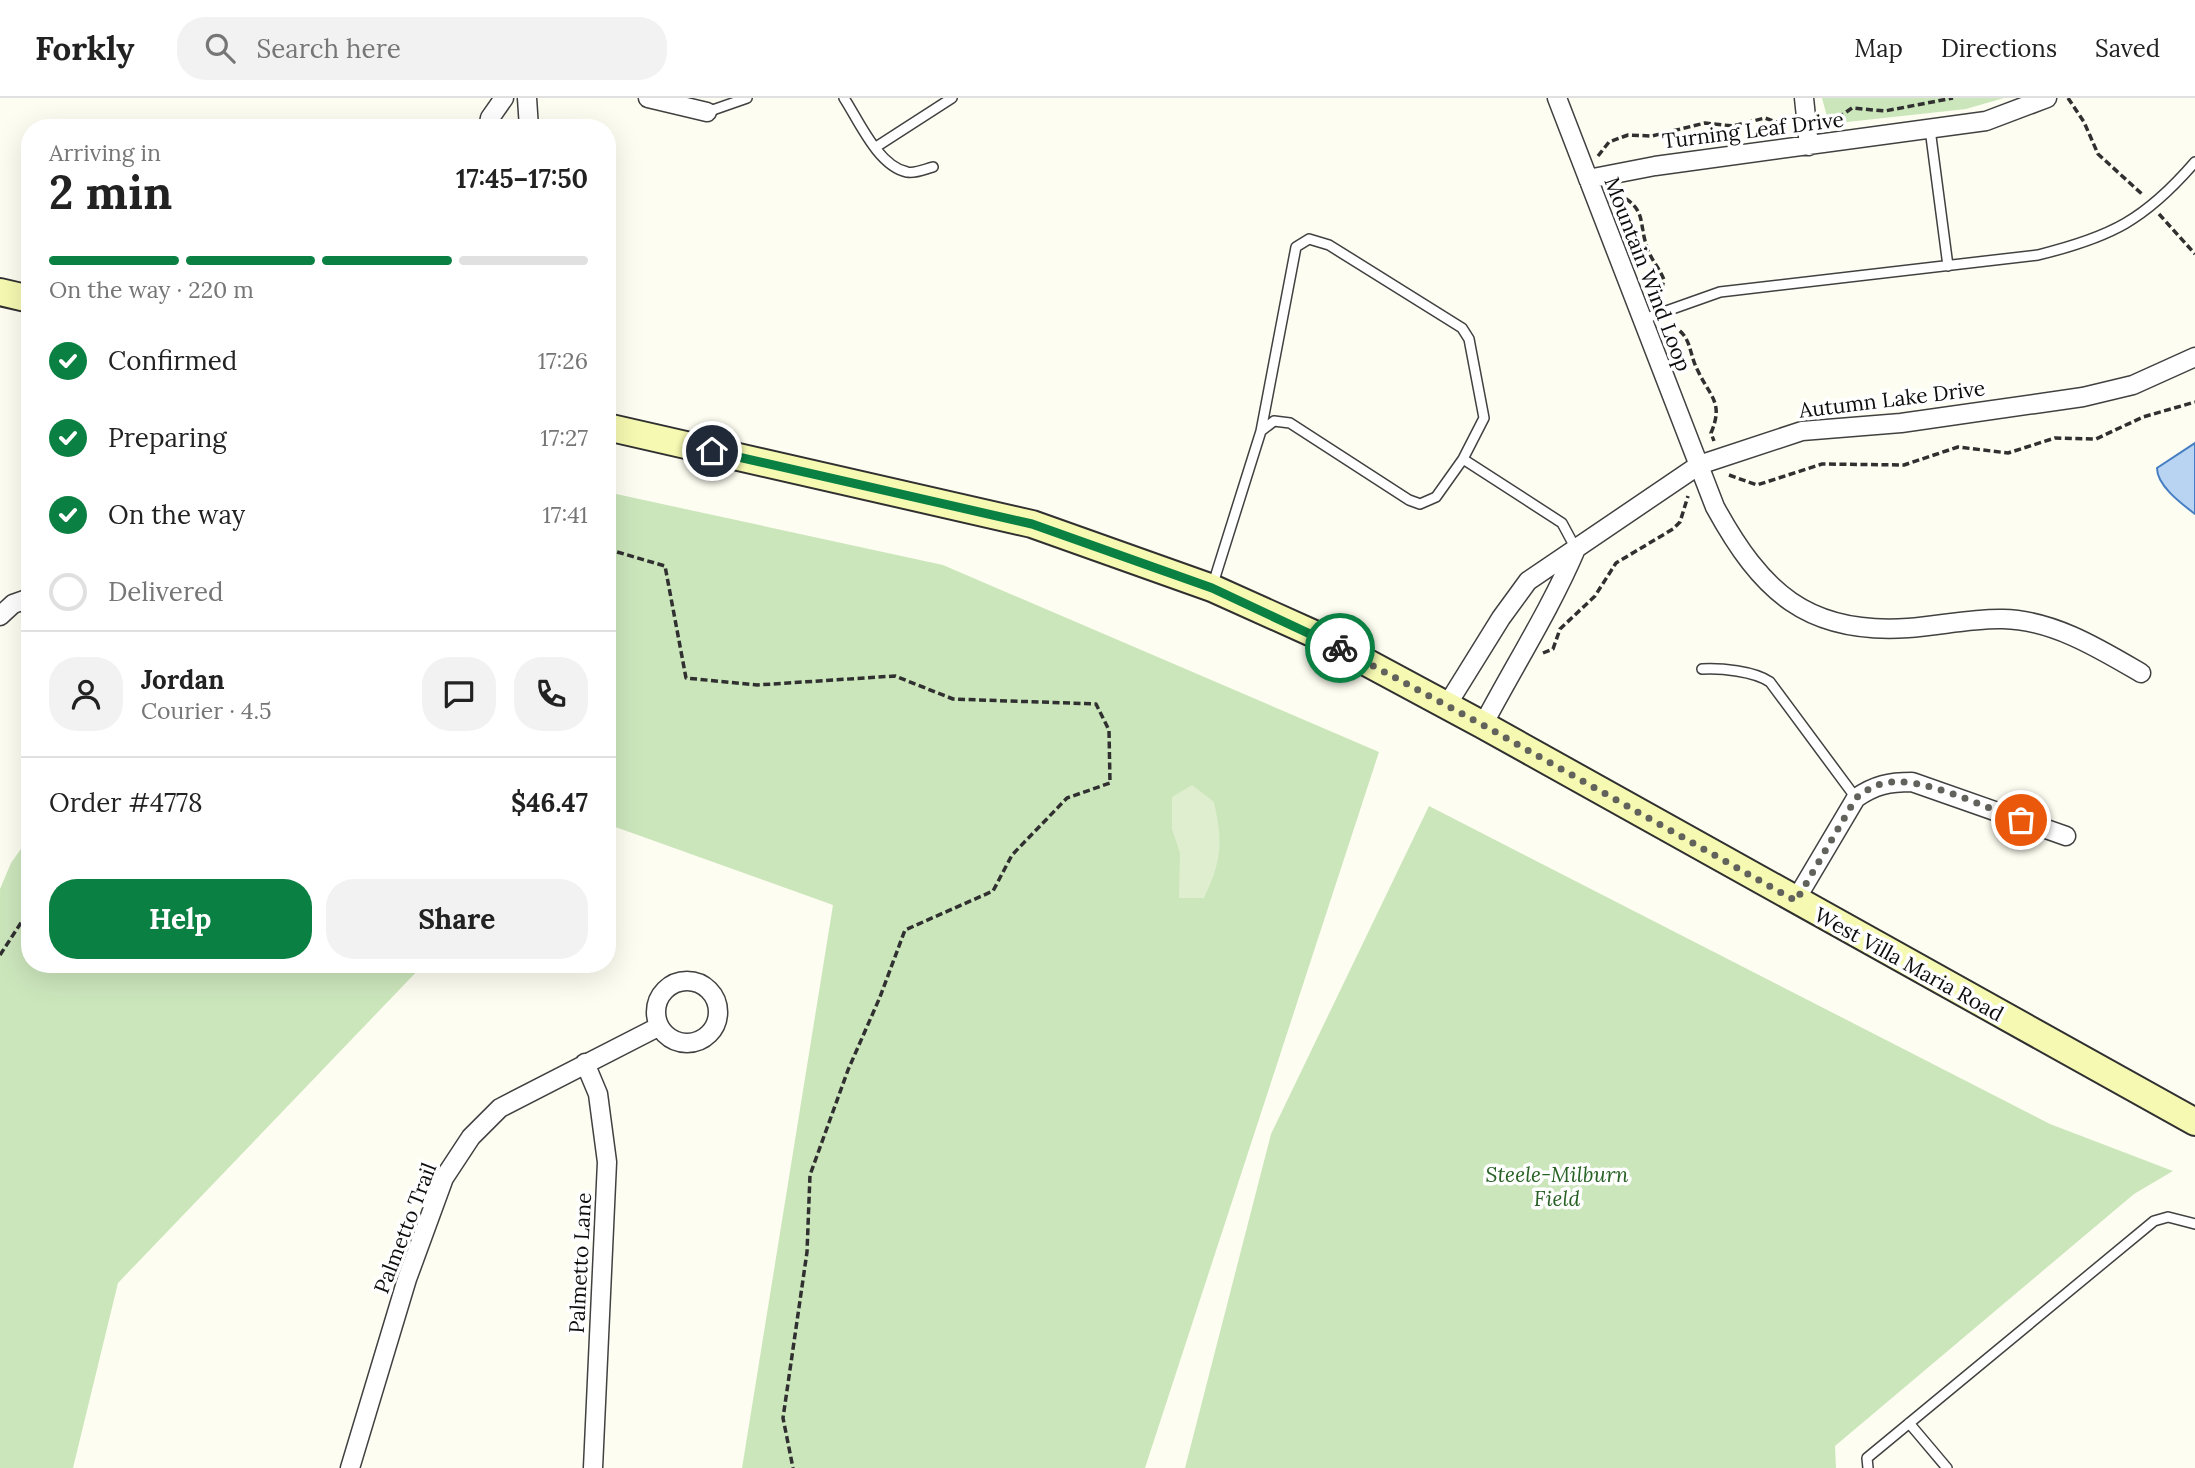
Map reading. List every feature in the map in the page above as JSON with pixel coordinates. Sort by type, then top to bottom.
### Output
[{"type":"main road","points":[[0,292],[21,297]]},
{"type":"main road","name":"West Villa Maria Road","points":[[616,429],[1032,524],[1212,588],[1312,634],[1447,705],[2195,1122]]},
{"type":"street","points":[[490,119],[504,98]]},
{"type":"street","points":[[527,98],[528,119]]},
{"type":"street","points":[[648,98],[707,113]]},
{"type":"street","name":"Mountain Wind Loop","points":[[1557,98],[1597,177],[1641,320],[1707,486],[1738,549],[1767,583],[1825,622],[1857,628],[1906,628],[2004,619],[2039,625],[2070,636],[2141,673]]},
{"type":"street","points":[[1804,98],[1809,146]]},
{"type":"street","name":"Turning Leaf Drive","points":[[1597,177],[1986,121],[2046,98]]},
{"type":"street","name":"Autumn Lake Drive","points":[[1447,705],[1501,618],[1528,581],[1699,465],[1802,431],[1901,423],[2083,397],[2133,385],[2195,357]]},
{"type":"street","points":[[1483,725],[1525,645],[1552,604],[1576,549]]},
{"type":"street","points":[[0,616],[13,604],[21,601]]},
{"type":"street","points":[[1796,901],[1856,798],[1871,787],[1887,782],[1912,782],[2066,836]]},
{"type":"street","name":"Palmetto Trail","points":[[351,1468],[408,1279],[444,1178],[471,1137],[499,1108],[658,1027]]},
{"type":"street","name":"Palmetto Lane","points":[[585,1063],[598,1094],[607,1162],[593,1468]]},
{"type":"lane","points":[[707,113],[747,98]]},
{"type":"lane","points":[[844,98],[876,147],[895,168],[910,173],[933,167]]},
{"type":"lane","points":[[876,147],[952,98]]},
{"type":"lane","points":[[1930,129],[1948,266]]},
{"type":"lane","points":[[1641,320],[1720,292],[2038,255],[2089,243],[2136,218],[2195,162]]},
{"type":"lane","points":[[1212,588],[1261,431],[1296,247],[1309,239],[1329,245],[1462,328],[1469,339],[1484,418],[1463,459],[1436,497],[1420,504],[1409,500],[1290,423],[1274,421],[1261,431]]},
{"type":"lane","points":[[1463,459],[1562,523],[1576,549]]},
{"type":"lane","points":[[1702,669],[1716,668],[1770,681],[1856,798]]},
{"type":"lane","points":[[1868,1468],[1867,1458],[2154,1222],[2168,1217],[2195,1224]]},
{"type":"lane","points":[[1909,1423],[1947,1468]]},
{"type":"path","points":[[1906,98],[1907,105]]},
{"type":"path","points":[[1729,475],[1711,433],[1717,414],[1712,391],[1697,370],[1687,337],[1667,322],[1661,311],[1657,299],[1664,280],[1648,249],[1640,211],[1633,202],[1597,177],[1598,156],[1609,142],[1618,137],[1652,136],[1705,123],[1733,126],[1765,118],[1775,119],[1792,129],[1829,124],[1839,114],[1852,108],[1885,111],[1953,98]]},
{"type":"path","points":[[2068,98],[2084,122],[2098,154],[2136,186],[2195,254]]},
{"type":"path","points":[[1525,645],[1543,653],[1553,649],[1560,629],[1595,596],[1616,563],[1673,529],[1680,522],[1688,495],[1729,475],[1757,485],[1822,464],[1904,465],[1958,447],[2008,453],[2055,438],[2096,439],[2143,417],[2195,402]]},
{"type":"path","points":[[616,552],[665,566],[685,677],[757,685],[895,676],[953,699],[1096,704],[1109,730],[1110,783],[1067,798],[1012,855],[993,891],[905,930],[880,997],[848,1070],[810,1175],[807,1252],[783,1418],[793,1468]]},
{"type":"path","points":[[0,955],[21,923]]},
{"type":"green space","points":[[1822,98],[2004,98],[1966,109],[1829,124]]},
{"type":"green space","points":[[616,494],[943,565],[1379,752],[1145,1468],[742,1468],[833,905],[616,827]]},
{"type":"green space","points":[[1192,785],[1214,802],[1219,829],[1219,851],[1204,898],[1179,898],[1180,853],[1172,829],[1172,797]]},
{"type":"green space","name":"Steele-Milburn Field","points":[[1429,806],[2050,1124],[2173,1171],[2134,1194],[1835,1446],[1836,1468],[1185,1468],[1271,1134]]},
{"type":"green space","points":[[21,849],[21,973],[415,973],[118,1283],[73,1468],[0,1468],[0,889],[11,863]]},
{"type":"water","points":[[2195,443],[2195,514],[2166,488],[2157,468]]},
{"type":"way so far","points":[[1340,648],[1796,901],[1856,798],[1871,787],[1887,782],[1912,782],[2021,820]]},
{"type":"route","points":[[712,451],[1032,524],[1212,588],[1340,648]]}]
